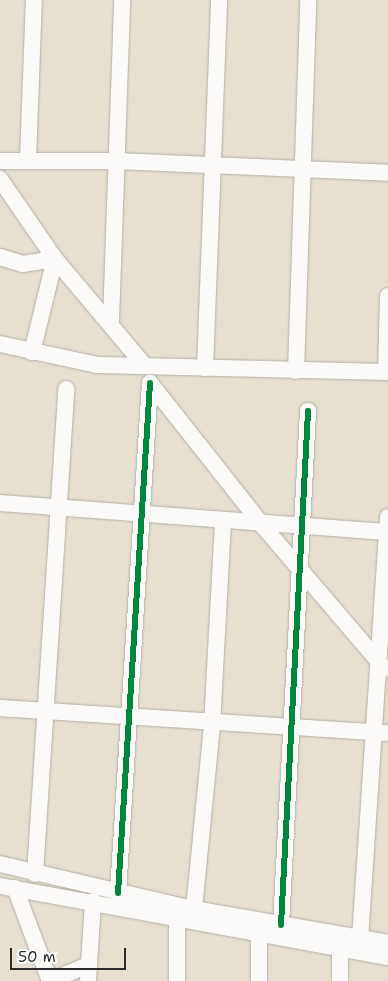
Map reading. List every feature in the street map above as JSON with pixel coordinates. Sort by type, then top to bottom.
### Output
[{"type":"street","points":[[28,160],[34,0]]},
{"type":"street","points":[[111,321],[122,0]]},
{"type":"street","points":[[204,368],[219,0]]},
{"type":"street","points":[[296,371],[308,0]]},
{"type":"street","points":[[0,162],[28,160],[117,161],[388,173]]},
{"type":"street","points":[[0,179],[55,259],[111,321],[144,365]]},
{"type":"street","points":[[0,257],[23,264],[55,259]]},
{"type":"street","points":[[32,352],[55,259]]},
{"type":"street","points":[[0,344],[97,365],[387,372],[388,296]]},
{"type":"street","points":[[118,893],[150,383],[262,525],[301,566],[384,669]]},
{"type":"street","points":[[35,874],[60,509],[66,389]]},
{"type":"street","points":[[281,925],[308,411]]},
{"type":"street","points":[[0,503],[141,516],[388,532]]},
{"type":"street","points":[[360,939],[381,734],[388,517]]},
{"type":"street","points":[[194,909],[212,725],[222,522]]},
{"type":"street","points":[[0,708],[129,716],[212,725],[381,734]]},
{"type":"street","points":[[0,864],[35,874],[194,909],[388,944]]},
{"type":"street","points":[[8,887],[50,981],[88,973],[93,901]]},
{"type":"street","points":[[8,887],[388,956]]},
{"type":"street","points":[[177,919],[177,981]]},
{"type":"street","points":[[259,933],[259,981]]},
{"type":"street","points":[[340,947],[340,981]]},
{"type":"cycle path","points":[[118,893],[150,383]]},
{"type":"cycle path","points":[[281,925],[308,411]]}]
